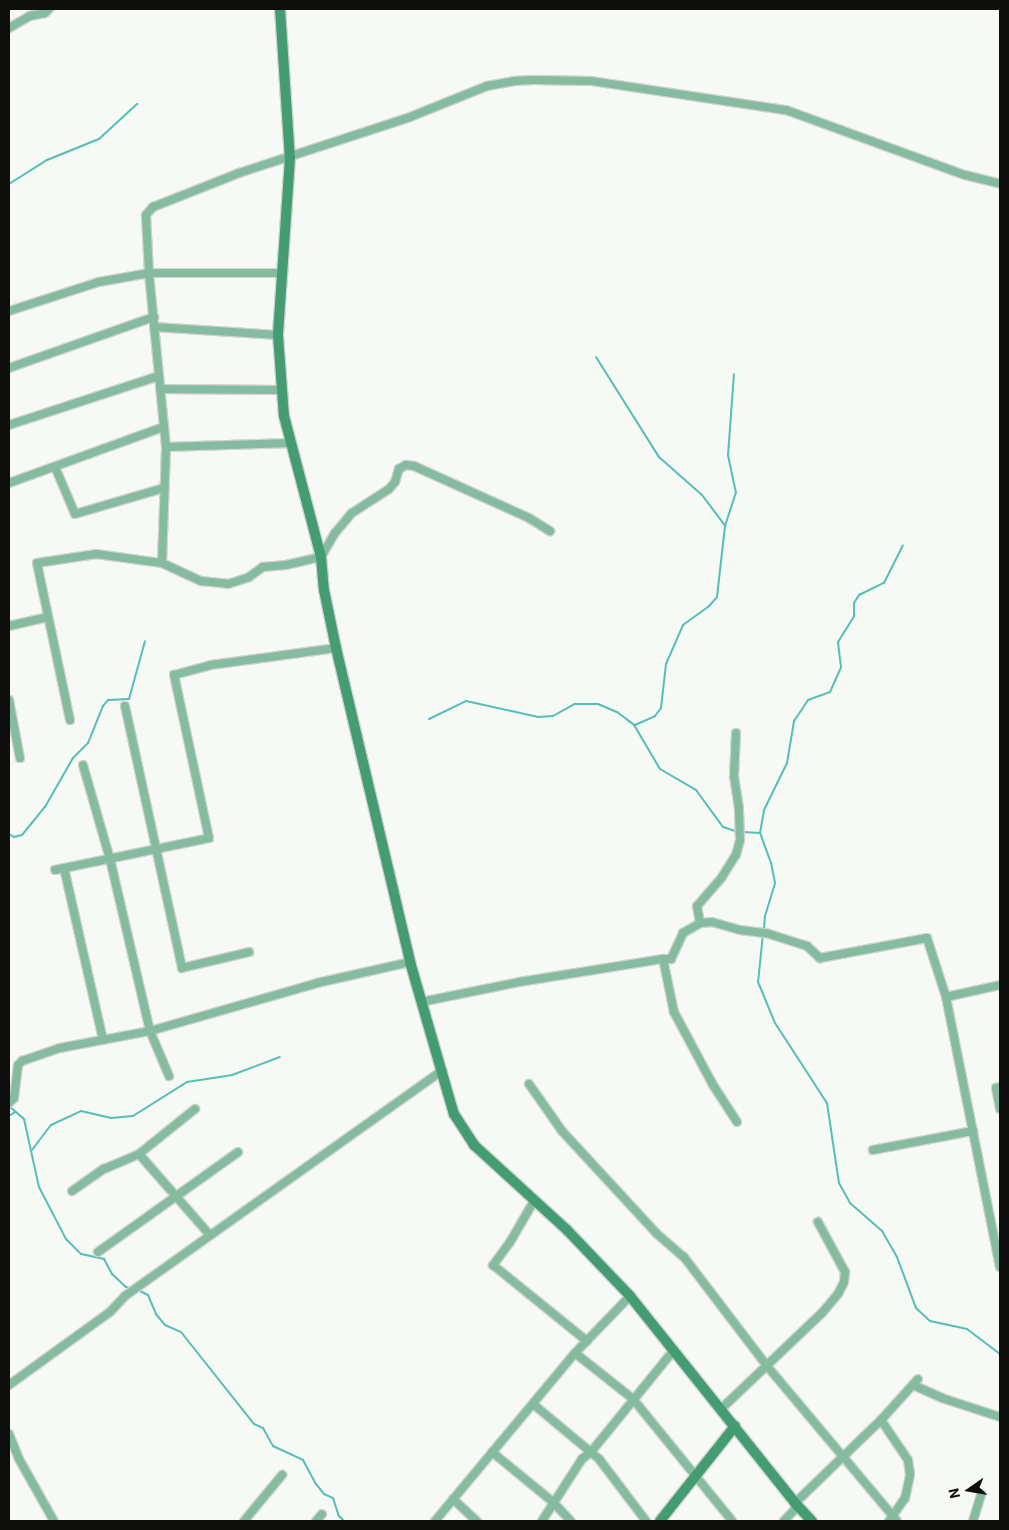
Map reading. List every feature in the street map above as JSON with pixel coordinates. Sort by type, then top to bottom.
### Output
[{"type":"street","points":[[9,28],[30,16],[45,13],[49,9]]},
{"type":"street","points":[[280,9],[290,158],[278,335],[281,390],[290,443],[321,558],[324,590],[336,648],[410,962],[454,1114],[474,1145],[567,1230],[630,1296],[720,1410],[812,1521]]},
{"type":"street","points":[[162,563],[166,447],[149,273],[146,215],[153,207],[239,173],[290,158],[353,134],[410,117],[487,86],[514,81],[591,81],[786,110],[965,174],[1000,184]]},
{"type":"street","points":[[9,311],[99,282],[149,273],[282,273]]},
{"type":"street","points":[[9,368],[154,318]]},
{"type":"street","points":[[154,327],[278,335]]},
{"type":"street","points":[[9,425],[159,376]]},
{"type":"street","points":[[160,389],[281,390]]},
{"type":"street","points":[[9,484],[164,428]]},
{"type":"street","points":[[166,447],[290,443]]},
{"type":"street","points":[[70,720],[37,563],[96,554],[162,563],[201,580],[228,584],[248,577],[263,568],[321,558],[336,533],[352,513],[389,489],[395,482],[399,469],[406,465],[414,466],[529,518],[550,531]]},
{"type":"street","points":[[55,467],[75,514],[164,488]]},
{"type":"street","points":[[9,626],[48,617]]},
{"type":"street","points":[[55,870],[209,838],[174,675],[210,664],[336,648]]},
{"type":"street","points":[[9,700],[20,758]]},
{"type":"street","points":[[125,706],[182,968],[249,952]]},
{"type":"street","points":[[700,923],[697,906],[722,877],[736,855],[740,840],[739,808],[734,776],[736,733]]},
{"type":"street","points":[[83,766],[110,859],[150,1031],[170,1076]]},
{"type":"street","points":[[64,868],[104,1040]]},
{"type":"street","points":[[421,1002],[519,982],[671,958],[683,933],[700,923],[712,922],[740,930],[766,933],[807,946],[820,958],[927,938],[946,997],[1000,1266]]},
{"type":"street","points":[[663,959],[674,1012],[713,1085],[737,1122]]},
{"type":"street","points":[[9,1104],[14,1098],[18,1065],[22,1061],[60,1048],[150,1031],[317,983],[410,962]]},
{"type":"street","points":[[946,997],[1000,985]]},
{"type":"street","points":[[9,1385],[110,1312],[125,1296],[442,1071]]},
{"type":"street","points":[[529,1084],[562,1131],[656,1233],[684,1257],[767,1366],[893,1520],[905,1498],[910,1474],[908,1460],[881,1420]]},
{"type":"street","points":[[1000,1087],[996,1088],[1000,1109]]},
{"type":"street","points":[[72,1191],[104,1169],[139,1154],[195,1109]]},
{"type":"street","points":[[873,1150],[973,1131]]},
{"type":"street","points":[[98,1252],[175,1195],[238,1152]]},
{"type":"street","points":[[139,1154],[210,1236]]},
{"type":"street","points":[[534,1201],[510,1242],[493,1265],[587,1341]]},
{"type":"street","points":[[720,1410],[822,1314],[838,1294],[844,1282],[845,1272],[818,1222]]},
{"type":"street","points":[[435,1521],[575,1353],[630,1296]]},
{"type":"street","points":[[542,1521],[582,1459],[591,1452],[673,1350]]},
{"type":"street","points":[[575,1353],[633,1399],[732,1521]]},
{"type":"street","points":[[784,1521],[797,1505],[916,1382],[942,1398],[1000,1417]]},
{"type":"street","points":[[533,1404],[591,1452],[646,1521]]},
{"type":"street","points":[[660,1521],[735,1426]]},
{"type":"street","points":[[9,1434],[19,1459],[54,1521]]},
{"type":"street","points":[[492,1452],[553,1502],[571,1521]]},
{"type":"street","points":[[244,1521],[282,1475]]},
{"type":"street","points":[[973,1521],[981,1494]]},
{"type":"street","points":[[453,1500],[477,1521]]},
{"type":"street","points":[[316,1521],[322,1514]]},
{"type":"waterway","points":[[9,184],[47,160],[99,139],[137,104]]},
{"type":"waterway","points":[[596,357],[659,457],[702,495],[725,526]]},
{"type":"waterway","points":[[635,725],[655,716],[661,708],[666,664],[683,625],[709,606],[717,597],[725,526],[736,493],[728,455],[734,374]]},
{"type":"waterway","points":[[764,929],[765,916],[775,883],[771,863],[760,833],[764,810],[787,763],[794,721],[808,700],[830,692],[841,667],[838,642],[854,616],[854,603],[859,595],[884,583],[903,545]]},
{"type":"waterway","points":[[9,834],[14,837],[22,835],[45,807],[73,758],[88,743],[103,706],[108,700],[129,699],[145,641]]},
{"type":"waterway","points":[[429,719],[466,701],[538,717],[553,716],[575,704],[598,704],[617,712],[634,725],[660,769],[696,790],[723,827],[738,832]]},
{"type":"waterway","points":[[743,832],[760,833]]},
{"type":"waterway","points":[[763,934],[758,982],[775,1023],[827,1103],[839,1183],[850,1203],[882,1231],[897,1257],[916,1308],[930,1321],[967,1329],[1000,1354]]},
{"type":"waterway","points":[[32,1150],[51,1125],[81,1111],[111,1118],[133,1116],[187,1082],[232,1075],[280,1057]]},
{"type":"waterway","points":[[9,1106],[24,1119],[39,1187],[66,1239],[81,1254],[104,1259],[112,1274],[126,1287],[131,1288]]},
{"type":"waterway","points":[[9,1116],[15,1112]]},
{"type":"waterway","points":[[138,1290],[148,1295],[156,1314],[165,1325],[181,1332],[254,1424],[263,1428],[273,1446],[303,1460],[316,1484],[324,1494],[333,1498],[339,1516],[344,1521]]}]
